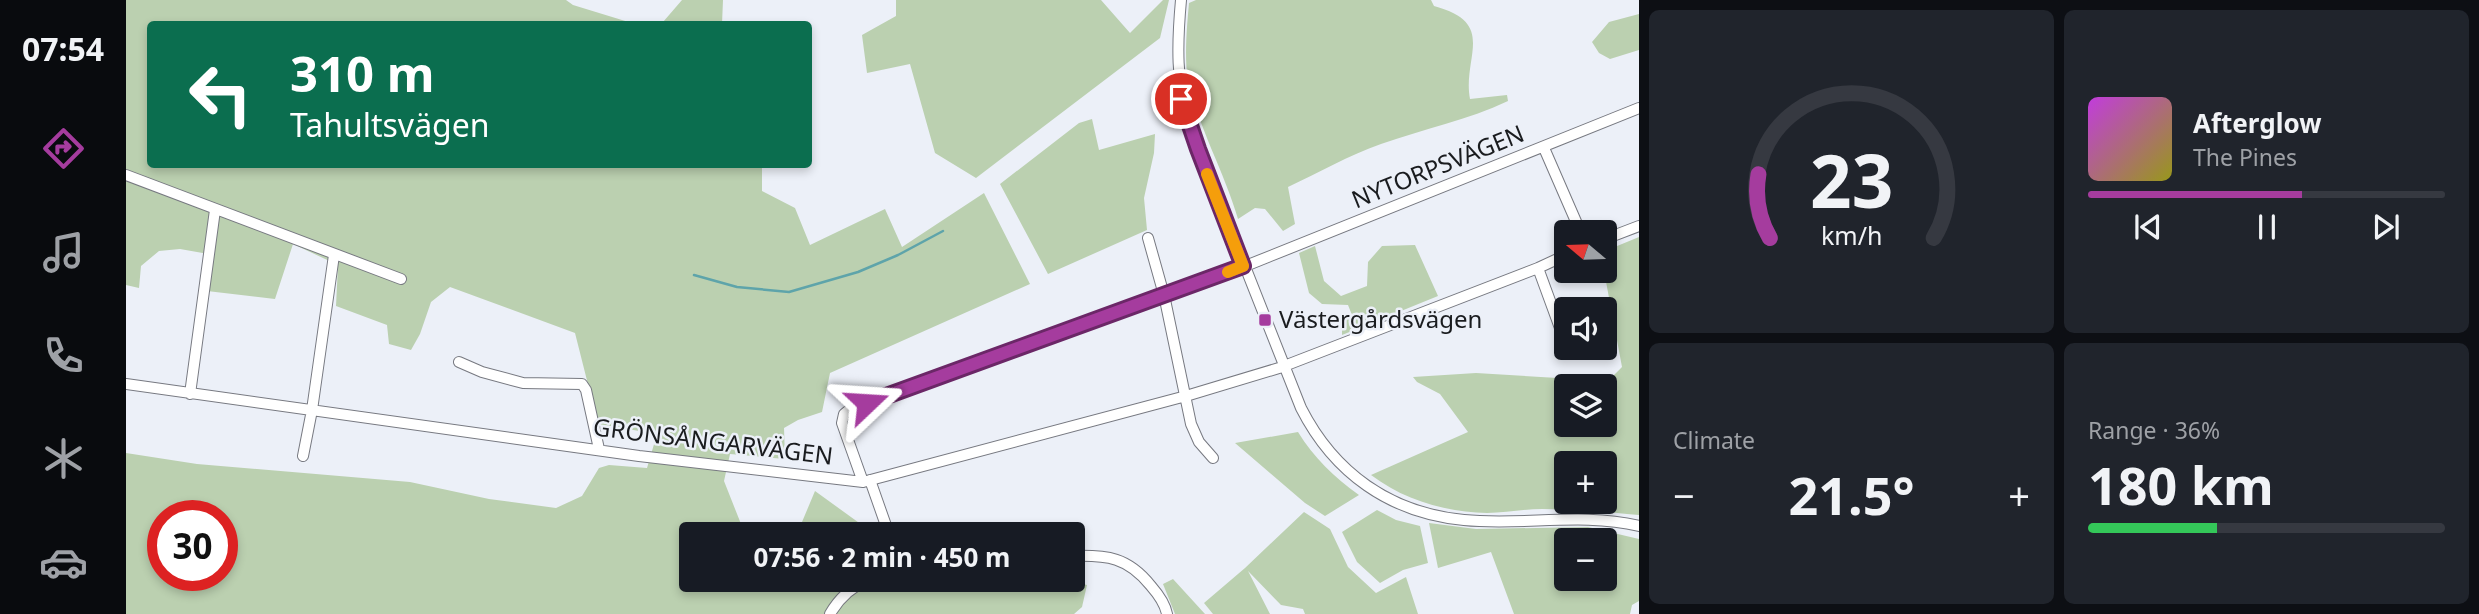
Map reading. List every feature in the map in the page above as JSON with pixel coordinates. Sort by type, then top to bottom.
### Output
[{"type":"street","points":[[1181,0],[1177,57],[1181,99],[1198,149],[1247,265],[1283,366],[1310,426],[1333,457],[1362,483],[1401,505],[1427,513],[1465,520],[1585,519],[1639,526]]},
{"type":"street","name":"NYTORPSVÄGEN","points":[[884,522],[842,423],[844,414],[850,409],[1247,265],[1639,108]]},
{"type":"street","points":[[1544,148],[1575,220]]},
{"type":"street","points":[[126,175],[401,279]]},
{"type":"street","points":[[190,394],[215,210]]},
{"type":"street","points":[[1617,234],[1639,226]]},
{"type":"street","points":[[1148,238],[1164,295],[1191,424],[1199,442],[1213,458]]},
{"type":"street","points":[[303,456],[334,255]]},
{"type":"street","points":[[1283,366],[1554,261]]},
{"type":"street","points":[[1538,268],[1554,312]]},
{"type":"street","points":[[459,362],[482,372],[523,383],[582,384],[586,390],[599,449]]},
{"type":"street","name":"GRÖNSÅNGARVÄGEN","points":[[126,384],[699,464],[866,481],[1186,396],[1283,366]]},
{"type":"street","points":[[1085,557],[1111,558],[1129,564],[1156,593],[1167,614]]},
{"type":"street","points":[[830,614],[848,592]]},
{"type":"green space","points":[[126,0],[566,0],[573,5],[625,21],[147,21],[147,168],[762,168],[762,191],[795,208],[810,245],[885,209],[902,247],[984,193],[1030,284],[830,373],[822,412],[784,428],[785,459],[730,454],[724,481],[740,522],[679,522],[679,592],[1085,592],[1085,585],[1087,585],[1082,607],[1074,614],[126,614],[126,453],[197,464],[410,482],[489,499],[556,508],[582,496],[599,468],[609,465],[647,468],[657,434],[598,424],[575,333],[450,287],[431,302],[420,334],[411,350],[389,344],[387,325],[336,306],[338,265],[293,244],[275,299],[207,291],[214,255],[180,249],[159,251],[141,266],[139,288],[126,285]]},
{"type":"green space","points":[[682,0],[723,0],[722,21],[664,21]]},
{"type":"green space","points":[[896,0],[1101,0],[1130,33],[1163,0],[1169,0],[1160,38],[976,178],[935,153],[910,64],[867,73],[862,35],[896,16]]},
{"type":"green space","points":[[1196,0],[1431,0],[1434,6],[1454,13],[1466,22],[1471,32],[1473,43],[1470,99],[1507,95],[1508,101],[1477,114],[1369,148],[1288,187],[1295,224],[1283,231],[1265,209],[1255,208],[1238,219],[1198,116],[1188,80],[1186,52],[1189,3]]},
{"type":"green space","points":[[1639,14],[1639,50],[1610,59],[1599,53],[1592,42],[1609,22]]},
{"type":"green space","points":[[1092,119],[1099,150],[1155,134],[1154,153],[1144,198],[1147,230],[1048,274],[1000,184],[1079,123]]},
{"type":"green space","points":[[1639,237],[1639,515],[1617,513],[1617,451],[1554,451],[1554,509],[1487,513],[1456,510],[1411,498],[1371,475],[1468,432],[1440,394],[1413,377],[1476,373],[1554,378],[1554,437],[1617,437],[1615,374],[1622,367],[1617,340],[1617,297],[1609,297],[1606,284],[1617,284],[1617,246]]},
{"type":"green space","points":[[1415,245],[1438,296],[1342,335],[1342,322],[1352,315],[1348,305],[1322,304],[1309,293],[1299,253],[1315,246],[1324,281],[1341,296],[1367,286],[1368,262],[1382,246]]},
{"type":"green space","points":[[1298,432],[1325,466],[1359,495],[1325,516],[1305,503],[1235,443]]},
{"type":"green space","points":[[815,491],[858,522],[802,522]]},
{"type":"green space","points":[[1377,510],[1396,520],[1420,526],[1428,563],[1403,570],[1380,583],[1357,562],[1342,532]]},
{"type":"green space","points":[[1304,512],[1330,529],[1348,567],[1376,593],[1406,577],[1418,614],[1305,614],[1303,609],[1281,605],[1248,571],[1270,614],[1213,614],[1204,603]]},
{"type":"green space","points":[[1429,523],[1476,529],[1588,527],[1592,528],[1554,528],[1554,591],[1617,591],[1617,534],[1639,539],[1639,601],[1632,605],[1630,614],[1514,614],[1491,552],[1438,568]]},
{"type":"green space","points":[[1173,579],[1205,614],[1175,614],[1163,584]]},
{"type":"waterway","points":[[694,275],[737,287],[789,292],[858,272],[943,231]]},
{"type":"slow traffic","points":[[1207,174],[1243,266],[1228,272]]},
{"type":"place","name":"Västergårdsvägen","points":[[1265,320]]},
{"type":"route","points":[[867,403],[1243,266],[1181,99]]}]
